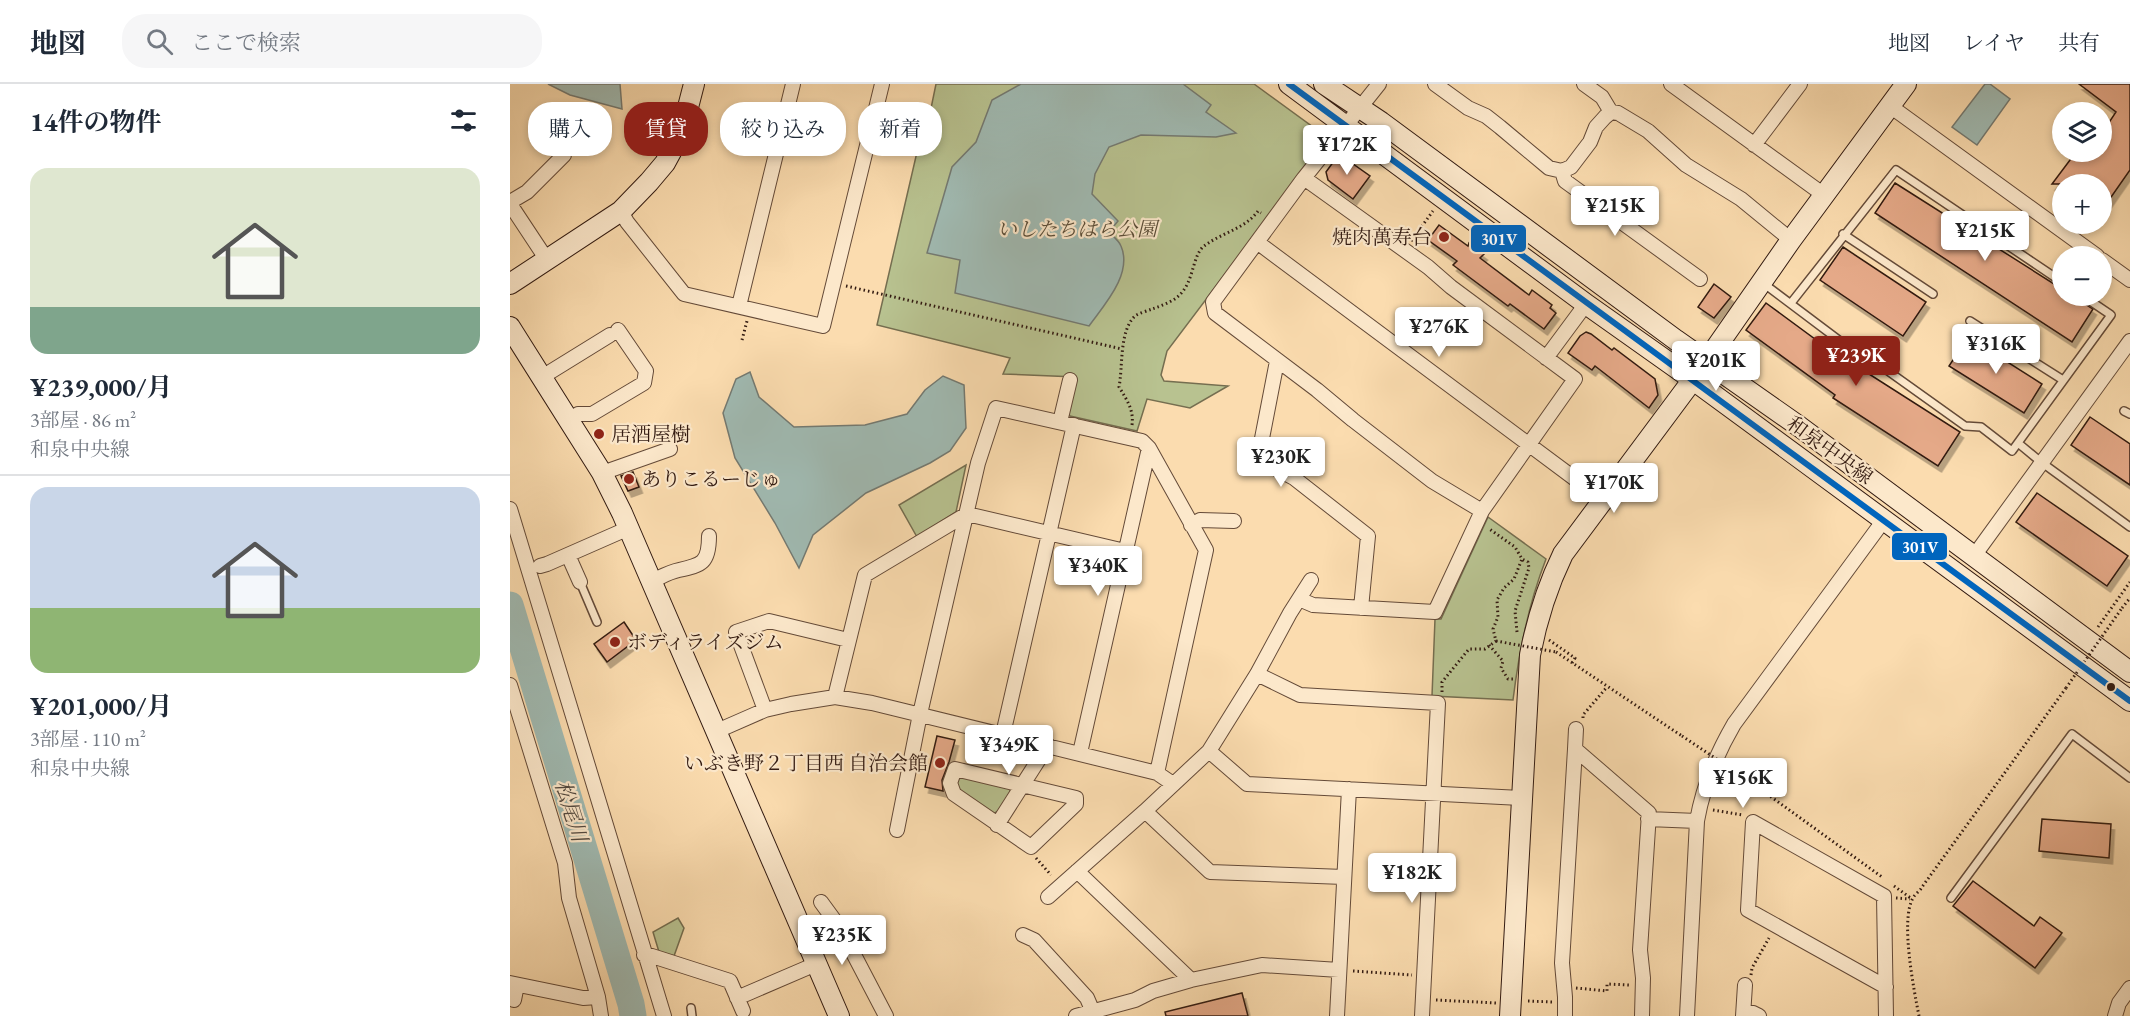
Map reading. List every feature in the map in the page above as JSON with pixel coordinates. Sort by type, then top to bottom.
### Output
[{"type":"street","points":[[510,284],[621,212],[649,182],[665,163],[681,131],[694,84]]},
{"type":"street","points":[[739,306],[793,84]]},
{"type":"street","points":[[621,212],[684,294],[823,326],[882,84]]},
{"type":"street","name":"和泉中央線","points":[[1288,84],[2130,701]]},
{"type":"street","name":"和泉中央線","points":[[1324,84],[1800,428],[2130,672]]},
{"type":"street","points":[[1378,84],[1304,178],[1213,302],[1215,313],[1479,516]]},
{"type":"street","points":[[1435,84],[1468,108],[1493,122],[1549,168],[1562,171],[1571,167],[1590,142],[1596,127],[1611,112]]},
{"type":"street","points":[[1584,84],[1602,97],[1611,112]]},
{"type":"street","points":[[1671,84],[1824,195]]},
{"type":"street","points":[[1754,146],[1800,84]]},
{"type":"street","points":[[1505,1009],[1530,655],[1547,587],[1563,554],[1602,499],[1706,362],[1791,240],[1906,84]]},
{"type":"street","points":[[1890,106],[2083,246]]},
{"type":"street","points":[[1611,112],[1618,113],[1648,131],[1686,165],[1741,199],[1791,240]]},
{"type":"street","points":[[547,260],[510,203],[527,192],[563,156]]},
{"type":"street","points":[[548,171],[559,181]]},
{"type":"street","points":[[1562,171],[1565,181],[1700,279]]},
{"type":"street","points":[[1299,599],[1314,605],[1436,612],[1479,516],[1575,379],[1450,287],[1428,267],[1304,178]]},
{"type":"street","points":[[1257,242],[1602,499]]},
{"type":"street","points":[[2112,267],[2130,280]]},
{"type":"street","points":[[1546,357],[1586,304]]},
{"type":"street","points":[[510,327],[602,472],[629,528],[839,1016]]},
{"type":"street","points":[[542,377],[614,332],[646,371],[644,383],[592,414],[578,414],[569,419]]},
{"type":"street","points":[[1974,556],[2130,341]]},
{"type":"street","points":[[1277,361],[1258,459],[1294,478],[1368,536],[1361,608]]},
{"type":"street","points":[[646,371],[660,365]]},
{"type":"street","points":[[1003,734],[1049,533],[1067,424],[1070,380]]},
{"type":"street","points":[[897,830],[920,714],[978,463],[996,408],[1142,441],[1149,448],[1206,550],[1157,772]]},
{"type":"street","points":[[1080,753],[1149,448]]},
{"type":"street","points":[[602,472],[670,449]]},
{"type":"street","points":[[510,509],[664,1016]]},
{"type":"street","points":[[835,697],[865,575],[967,514],[1125,551]]},
{"type":"street","points":[[1191,525],[1200,520],[1234,521]]},
{"type":"street","points":[[1687,1016],[1697,821],[1709,774],[1720,747],[1734,724],[1884,520]]},
{"type":"street","points":[[540,566],[629,528]]},
{"type":"street","points":[[652,581],[668,573],[698,566],[714,557],[710,536]]},
{"type":"street","points":[[568,555],[580,582]]},
{"type":"street","points":[[1048,897],[1209,751],[1311,580]]},
{"type":"street","points":[[765,710],[736,632],[769,621],[848,640]]},
{"type":"street","points":[[1257,674],[1300,695],[1438,703],[1422,1016]]},
{"type":"street","points":[[510,685],[565,863],[569,898],[598,997],[601,1016]]},
{"type":"street","points":[[717,731],[765,710],[835,697],[920,714],[1157,772],[1173,784]]},
{"type":"street","points":[[1565,1016],[1562,963],[1576,729]]},
{"type":"street","points":[[997,825],[1048,745]]},
{"type":"street","points":[[1575,749],[1649,813],[1640,950],[1643,986],[1642,1016]]},
{"type":"street","points":[[1209,751],[1247,784],[1521,798]]},
{"type":"street","points":[[955,769],[1076,798],[1076,804],[1031,847],[997,825],[954,794],[950,783],[955,769]]},
{"type":"street","points":[[1337,1016],[1349,789]]},
{"type":"street","points":[[1145,811],[1210,872],[1344,877]]},
{"type":"street","points":[[1648,819],[1697,821]]},
{"type":"street","points":[[1886,987],[1748,910],[1753,822],[1884,896],[1886,987],[1886,1016]]},
{"type":"street","points":[[1077,871],[1191,980]]},
{"type":"street","points":[[821,902],[845,925],[886,1006]]},
{"type":"street","points":[[1023,935],[1034,940],[1087,998],[1093,1012]]},
{"type":"street","points":[[1042,949],[1054,939]]},
{"type":"street","points":[[644,955],[730,981],[743,1011]]},
{"type":"street","points":[[737,998],[816,964]]},
{"type":"street","points":[[1076,1016],[1135,1000],[1153,991],[1191,980],[1262,965],[1339,970]]},
{"type":"street","points":[[514,1000],[513,984],[583,998],[598,997]]},
{"type":"street","points":[[1744,985],[1744,1014],[1753,1013],[1759,1016]]},
{"type":"street","points":[[2115,1016],[2119,1003],[2130,988]]},
{"type":"lane","points":[[1791,303],[1843,234],[1896,170],[2052,275]]},
{"type":"lane","points":[[1843,234],[1933,294]]},
{"type":"lane","points":[[1761,282],[1856,353],[1874,361],[1965,426],[1981,427],[2012,451],[2111,315],[2098,306]]},
{"type":"lane","points":[[1970,321],[2063,380]]},
{"type":"lane","points":[[2018,443],[2130,527]]},
{"type":"lane","points":[[580,582],[597,622]]},
{"type":"lane","points":[[1951,898],[2072,734],[2130,778]]},
{"type":"path","points":[[1130,439],[1133,416],[1130,404],[1119,387],[1123,366],[1122,349],[1129,325],[1136,315],[1166,304],[1180,295],[1190,282],[1200,250],[1212,240],[1253,218],[1258,211],[1272,221]]},
{"type":"path","points":[[1404,250],[1433,211]]},
{"type":"path","points":[[834,284],[1122,349]]},
{"type":"path","points":[[1479,516],[1515,547],[1522,559],[1528,561],[1529,568],[1515,611],[1517,631],[1515,648]]},
{"type":"path","points":[[1496,641],[1493,629],[1498,617],[1497,600],[1504,588],[1514,579],[1522,559]]},
{"type":"path","points":[[2098,627],[2130,582]]},
{"type":"path","points":[[1919,1016],[1909,950],[1912,899],[2130,598]]},
{"type":"path","points":[[1545,637],[1575,658],[1572,663]]},
{"type":"path","points":[[1448,674],[1469,649],[1473,647],[1485,649],[1496,641],[1556,652],[1745,778],[1884,879]]},
{"type":"path","points":[[1489,645],[1503,662],[1501,668],[1508,679],[1517,680]]},
{"type":"path","points":[[1583,715],[1607,687]]},
{"type":"path","points":[[1721,775],[1730,780],[1738,766],[1756,778],[1752,783]]},
{"type":"path","points":[[1711,809],[1731,813]]},
{"type":"path","points":[[1031,847],[1033,854],[1060,885]]},
{"type":"path","points":[[1893,885],[1912,899]]},
{"type":"path","points":[[1755,962],[1776,925]]},
{"type":"path","points":[[1339,970],[1424,975]]},
{"type":"path","points":[[1565,988],[1607,991],[1607,984],[1643,986]]},
{"type":"path","points":[[1423,999],[1505,1009]]},
{"type":"green space","name":"いしたちはら公園","points":[[936,84],[1254,84],[1328,138],[1167,351],[1161,375],[1164,381],[1228,386],[1190,408],[1147,399],[1137,431],[1070,416],[1068,412],[1076,377],[1003,374],[1010,358],[877,325],[916,156],[942,156],[942,102],[932,102]]},
{"type":"green space","points":[[966,465],[956,512],[917,537],[899,505]]},
{"type":"green space","points":[[1488,517],[1546,559],[1525,628],[1513,700],[1432,696],[1435,619],[1441,619]]},
{"type":"green space","points":[[964,775],[1010,786],[1005,803],[991,815],[959,792],[956,785],[959,778]]},
{"type":"green space","points":[[678,918],[684,928],[674,956],[659,952],[653,932]]},
{"type":"water","points":[[548,84],[620,84],[622,109],[612,106],[612,102],[596,102],[570,95]]},
{"type":"water","points":[[1021,84],[1183,84],[1211,105],[1206,112],[1236,133],[1216,137],[1141,135],[1109,147],[1095,174],[1092,194],[1118,221],[1109,232],[1121,246],[1124,257],[1123,267],[1115,289],[1089,326],[955,293],[960,260],[927,253],[952,167],[976,142],[992,100]]},
{"type":"water","points":[[1985,84],[1990,84],[2010,99],[1977,145],[1952,127]]},
{"type":"water","points":[[750,372],[759,397],[794,427],[865,425],[907,414],[925,390],[943,376],[964,385],[966,428],[950,451],[866,493],[813,535],[799,568],[775,523],[735,458],[723,413],[736,379]]},
{"type":"building","points":[[2079,84],[2130,84],[2130,170],[2112,196],[2112,174],[2060,174],[2068,162],[2112,162],[2112,118],[2116,112],[2112,109],[2112,102],[2103,102]]},
{"type":"building","points":[[1339,154],[1370,176],[1353,199],[1328,180],[1326,172]]},
{"type":"building","points":[[1895,183],[2052,283],[2052,306],[2088,306],[2093,309],[2072,342],[1875,213]]},
{"type":"building","points":[[1439,225],[1468,246],[1469,243],[1484,254],[1480,258],[1529,295],[1532,290],[1552,305],[1550,308],[1556,313],[1544,329],[1510,304],[1508,306],[1453,265],[1457,261],[1428,240]]},
{"type":"building","points":[[1843,247],[1926,302],[1903,336],[1820,280]]},
{"type":"building","points":[[1714,284],[1731,297],[1714,318],[1698,307]]},
{"type":"building","points":[[1766,303],[1853,367],[1855,365],[1960,432],[1938,466],[1833,398],[1835,395],[1746,330]]},
{"type":"building","points":[[1586,332],[1612,350],[1614,348],[1655,379],[1658,395],[1649,408],[1595,366],[1592,370],[1568,353],[1580,336]]},
{"type":"building","points":[[1968,337],[2042,384],[2024,413],[1949,366]]},
{"type":"building","points":[[2090,417],[2130,444],[2130,485],[2071,445]]},
{"type":"building","name":"ありこるーじゅ","points":[[633,472],[639,487],[628,491],[621,476]]},
{"type":"building","points":[[2037,493],[2128,556],[2107,586],[2016,522]]},
{"type":"building","name":"ボディライズジム","points":[[624,622],[636,640],[607,662],[594,644]]},
{"type":"building","name":"いぶき野２丁目西 自治会館","points":[[937,736],[955,740],[942,780],[943,791],[925,787]]},
{"type":"building","points":[[2042,819],[2111,824],[2109,858],[2039,851]]},
{"type":"building","points":[[1973,881],[2034,926],[2040,917],[2062,933],[2035,968],[1953,906]]},
{"type":"building","points":[[1242,993],[1248,1016],[1166,1016],[1165,1012]]},
{"type":"waterway","name":"松尾川","points":[[510,605],[633,1016]]},
{"type":"transit line","name":"301V","points":[[1289,84],[2130,701]]},
{"type":"place","name":"焼肉萬寿台","points":[[1444,237]]},
{"type":"place","name":"居酒屋樹","points":[[599,434]]},
{"type":"place","name":"ありこるーじゅ","points":[[629,479]]},
{"type":"place","name":"ボディライズジム","points":[[615,642]]},
{"type":"place","name":"いぶき野２丁目西 自治会館","points":[[940,763]]}]
